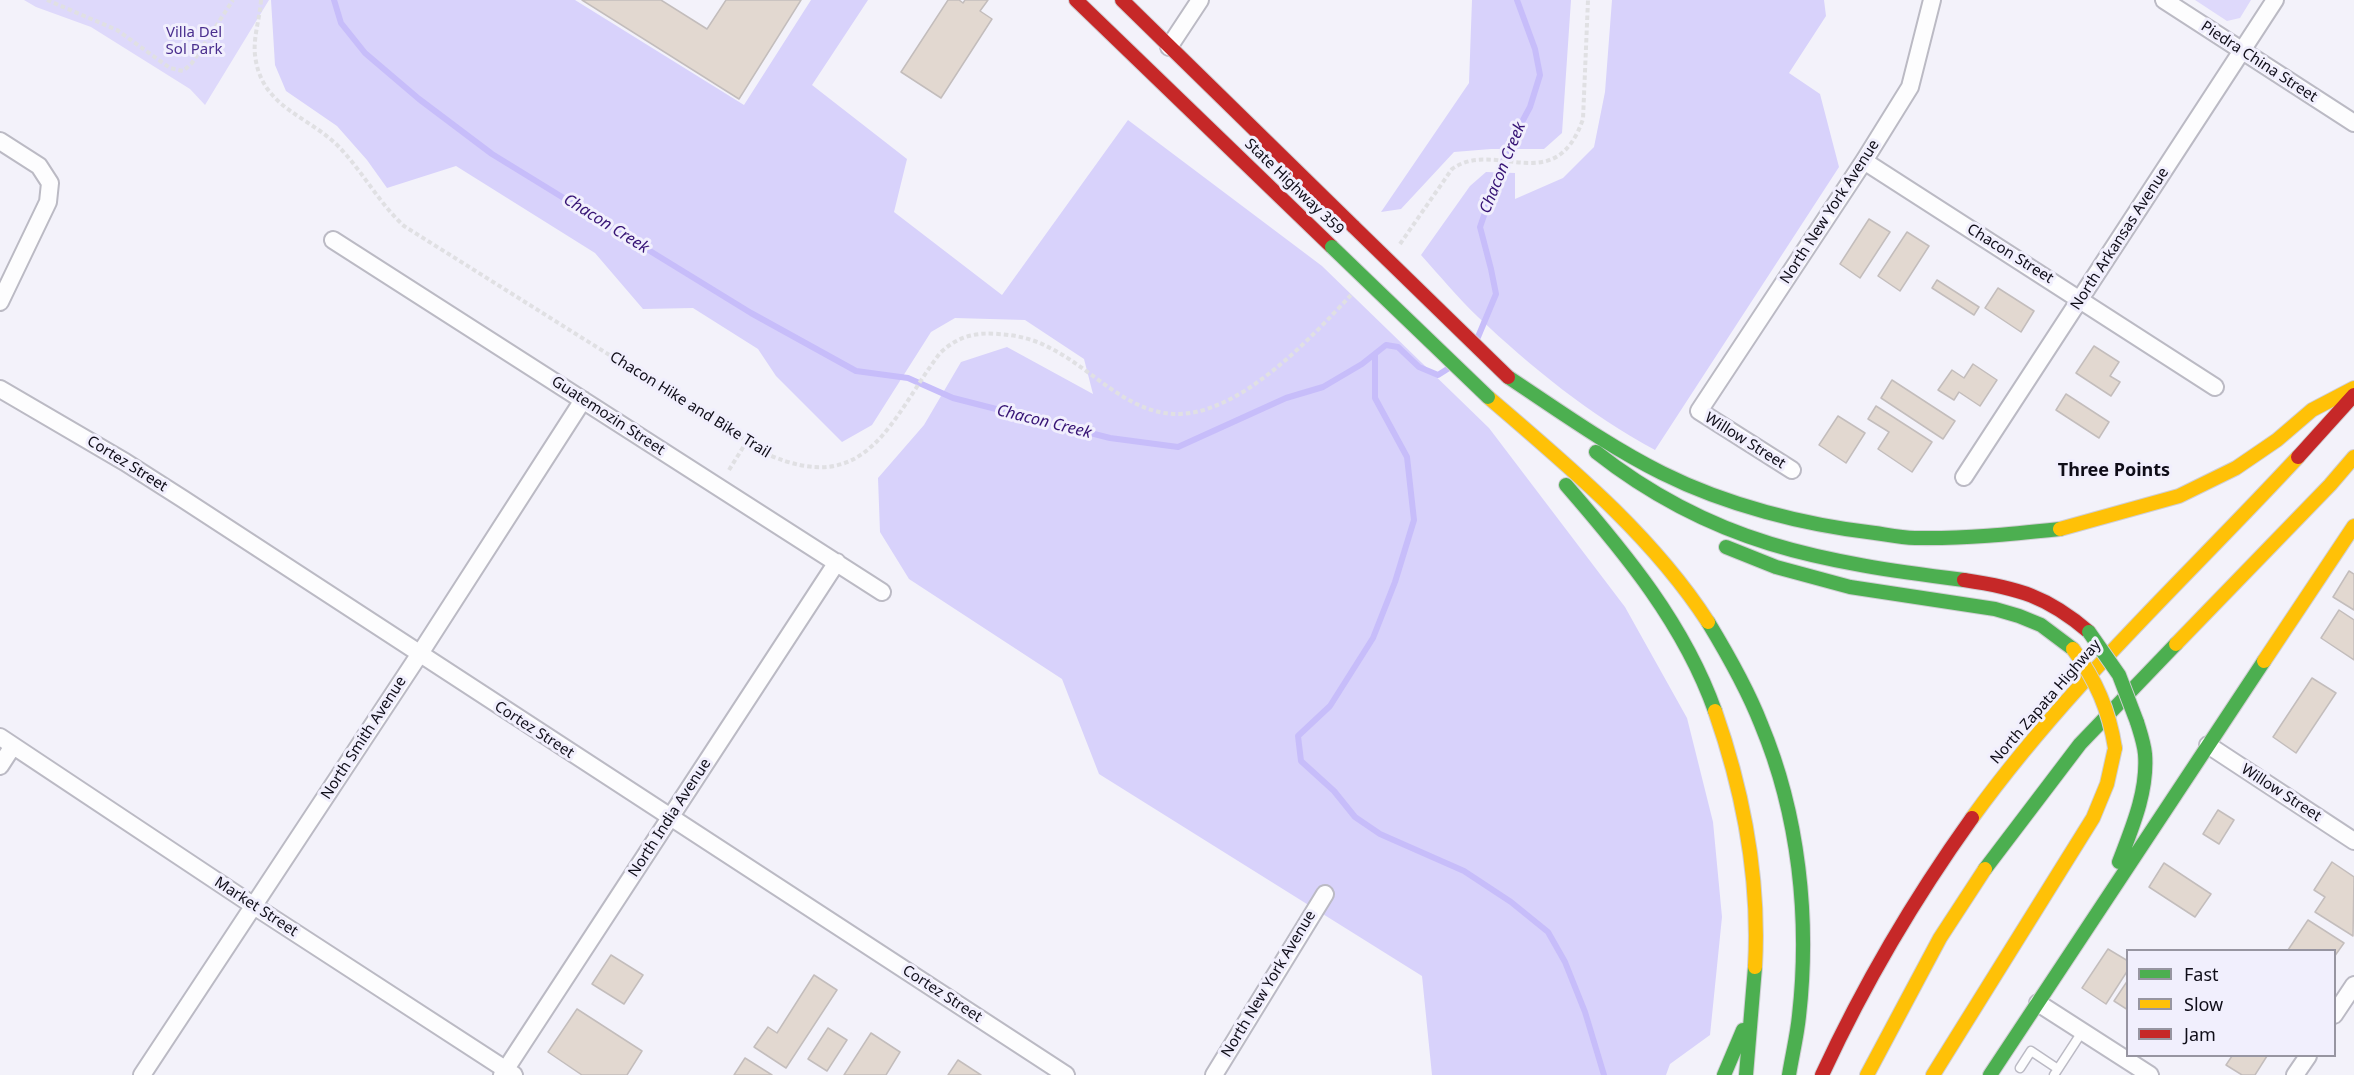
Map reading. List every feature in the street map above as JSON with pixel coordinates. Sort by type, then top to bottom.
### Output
[{"type":"main road","name":"State Highway 359","points":[[1076,0],[1488,397]]},
{"type":"main road","name":"State Highway 359","points":[[1122,0],[1508,377]]},
{"type":"main road","points":[[1508,377],[1616,448],[1665,474],[1727,500],[1778,516],[1838,529],[1914,538],[2003,535],[2064,528],[2125,513],[2179,496],[2236,468],[2277,440],[2312,410],[2354,388]]},
{"type":"main road","points":[[1508,377],[1543,419]]},
{"type":"main road","points":[[1508,377],[1601,457],[1690,514],[1747,538],[1802,554],[2019,591],[2046,600],[2068,614],[2089,632],[2119,675],[2137,722],[2145,754],[2141,801],[2107,897]]},
{"type":"main road","name":"North Zapata Highway","points":[[1822,1075],[1841,1032],[1904,918],[1942,857],[2001,778],[2051,716],[2251,509],[2354,395]]},
{"type":"main road","points":[[1488,397],[1584,506],[1651,588],[1684,643],[1706,687],[1727,746],[1743,805],[1751,858],[1756,916],[1746,1075]]},
{"type":"main road","points":[[1488,397],[1583,481],[1634,530],[1675,578],[1706,619],[1729,655],[1758,717],[1781,777],[1795,841],[1803,912],[1804,970],[1797,1042],[1789,1075]]},
{"type":"main road","points":[[1580,455],[1642,501]]},
{"type":"main road","points":[[1867,1075],[1929,956],[1981,874],[2080,744],[2330,485],[2354,457]]},
{"type":"main road","points":[[1990,1075],[2354,526]]},
{"type":"main road","points":[[1712,541],[1776,567],[1850,586],[1995,609],[2019,616],[2041,626],[2073,649],[2088,668],[2103,694],[2111,717],[2115,748],[2104,796],[2093,818],[1933,1075]]},
{"type":"main road","points":[[1724,1075],[1751,1014]]},
{"type":"main road","points":[[1751,1014],[1757,1075]]},
{"type":"street","points":[[1169,47],[1200,0]]},
{"type":"street","name":"North New York Avenue","points":[[1699,411],[1864,162],[1910,87],[1932,0]]},
{"type":"street","name":"Piedra China Street","points":[[2164,0],[2354,123]]},
{"type":"street","name":"North Arkansas Avenue","points":[[1964,477],[2275,0]]},
{"type":"street","points":[[0,141],[39,166],[50,183],[48,202],[0,302]]},
{"type":"street","name":"Chacon Street","points":[[1864,162],[2215,387]]},
{"type":"street","name":"Guatemozin Street","points":[[333,240],[882,592]]},
{"type":"street","name":"Cortez Street","points":[[0,389],[125,462],[1066,1075]]},
{"type":"street","name":"North Smith Avenue","points":[[142,1075],[419,655],[583,400]]},
{"type":"street","name":"Willow Street","points":[[1699,411],[1792,470]]},
{"type":"street","name":"North India Avenue","points":[[507,1073],[837,562]]},
{"type":"street","points":[[0,766],[6,741]]},
{"type":"street","name":"Market Street","points":[[6,741],[507,1073]]},
{"type":"street","name":"Willow Street","points":[[2208,745],[2354,841]]},
{"type":"street","name":"North New York Avenue","points":[[1214,1075],[1325,894]]},
{"type":"street","points":[[2336,1012],[2354,985]]},
{"type":"street","points":[[2038,1003],[2150,1075]]},
{"type":"street","points":[[2295,1075],[2307,1057]]},
{"type":"lane","points":[[2020,1068],[2031,1051],[2056,1072],[2082,1032]]},
{"type":"path","points":[[46,0],[117,30],[170,68],[183,71],[192,63],[233,0]]},
{"type":"path","name":"Chacon Hike and Bike Trail","points":[[261,0],[255,55],[267,90],[276,100],[340,148],[391,214],[404,226],[747,441],[785,462],[833,467],[854,461],[885,434],[928,368],[951,342],[983,332],[1010,335],[1052,348],[1126,398],[1153,411],[1174,414],[1198,411],[1242,392],[1290,357],[1358,287]]},
{"type":"path","points":[[1396,248],[1404,240],[1452,169],[1471,161],[1536,163],[1548,161],[1560,155],[1578,134],[1583,119],[1588,0]]},
{"type":"path","points":[[729,470],[747,441]]},
{"type":"green space","name":"Villa Del Sol Park","points":[[24,0],[269,0],[205,105],[190,89],[91,27],[36,7]]},
{"type":"green space","points":[[2195,0],[2251,0],[2240,18],[2227,21]]},
{"type":"shaded area","points":[[271,0],[575,0],[744,105],[811,0],[868,0],[812,85],[907,159],[894,212],[1002,295],[1128,120],[1322,266],[1489,428],[1625,607],[1687,718],[1713,822],[1722,917],[1710,1035],[1670,1064],[1666,1075],[1432,1075],[1422,976],[1099,774],[1062,679],[909,579],[880,532],[878,478],[924,425],[961,362],[1007,347],[1093,394],[1084,359],[1025,320],[955,318],[931,332],[872,425],[842,442],[776,376],[758,349],[693,308],[643,309],[595,253],[456,166],[387,188],[367,160],[337,126],[286,91],[275,65]]},
{"type":"shaded area","points":[[1472,0],[1571,0],[1562,133],[1544,149],[1454,152],[1401,209],[1381,212],[1469,83]]},
{"type":"shaded area","points":[[1612,0],[1824,0],[1826,16],[1789,73],[1820,94],[1839,167],[1655,450],[1584,406],[1540,372],[1471,310],[1421,255],[1470,186],[1486,172],[1515,173],[1515,199],[1563,178],[1594,147],[1605,92]]},
{"type":"building","points":[[582,0],[661,0],[707,29],[726,0],[801,0],[739,99]]},
{"type":"building","points":[[948,0],[959,0],[963,3],[965,0],[988,0],[980,11],[992,19],[941,98],[901,72]]},
{"type":"building","points":[[1869,219],[1890,232],[1860,278],[1840,264]]},
{"type":"building","points":[[1907,232],[1929,246],[1900,291],[1878,276]]},
{"type":"building","points":[[1937,280],[1979,307],[1974,315],[1932,288]]},
{"type":"building","points":[[1998,288],[2034,311],[2021,332],[1985,308]]},
{"type":"building","points":[[2094,346],[2119,362],[2110,376],[2120,382],[2111,396],[2076,373]]},
{"type":"building","points":[[1973,364],[1997,380],[1980,406],[1959,392],[1954,400],[1938,390],[1952,370],[1964,378]]},
{"type":"building","points":[[1892,380],[1955,421],[1943,439],[1881,398]]},
{"type":"building","points":[[2066,394],[2109,422],[2099,438],[2056,410]]},
{"type":"building","points":[[1876,406],[1932,442],[1912,472],[1878,449],[1889,432],[1868,419]]},
{"type":"building","points":[[1838,416],[1865,433],[1846,463],[1819,445]]},
{"type":"building","points":[[2349,571],[2354,574],[2354,610],[2333,597]]},
{"type":"building","points":[[2339,610],[2354,620],[2354,660],[2321,638]]},
{"type":"building","points":[[2312,678],[2336,693],[2296,753],[2273,737]]},
{"type":"building","points":[[2218,810],[2234,820],[2219,844],[2203,834]]},
{"type":"building","points":[[2332,862],[2354,877],[2353,936],[2315,912],[2325,897],[2314,890]]},
{"type":"building","points":[[2164,863],[2211,894],[2195,917],[2149,887]]},
{"type":"building","points":[[2308,920],[2344,943],[2336,954],[2336,949],[2289,949]]},
{"type":"building","points":[[2108,949],[2126,960],[2126,973],[2106,1004],[2082,988]]},
{"type":"building","points":[[611,955],[643,975],[624,1004],[592,984]]},
{"type":"building","points":[[814,975],[837,990],[786,1068],[754,1047],[768,1027],[777,1033]]},
{"type":"building","points":[[2126,983],[2126,1009],[2114,1001]]},
{"type":"building","points":[[577,1009],[642,1051],[627,1075],[582,1075],[548,1052]]},
{"type":"building","points":[[828,1028],[847,1040],[827,1071],[808,1059]]},
{"type":"building","points":[[871,1033],[900,1052],[886,1075],[844,1075]]},
{"type":"building","points":[[2231,1057],[2266,1057],[2255,1075],[2242,1075],[2226,1065]]},
{"type":"building","points":[[745,1058],[772,1075],[734,1075]]},
{"type":"building","points":[[958,1060],[981,1075],[948,1075]]},
{"type":"waterway","name":"Chacon Creek","points":[[334,0],[341,23],[365,53],[419,99],[492,154],[751,313],[856,371],[908,378],[953,398],[1110,438],[1178,447],[1286,398],[1323,387],[1362,364],[1386,345],[1398,347],[1419,367],[1438,375],[1449,368]]},
{"type":"waterway","name":"Chacon Creek","points":[[1478,337],[1496,294],[1480,227],[1507,150],[1530,107],[1540,75],[1535,49],[1517,0]]},
{"type":"waterway","points":[[1375,354],[1375,398],[1407,457],[1414,520],[1395,582],[1373,638],[1330,706],[1298,736],[1301,761],[1334,791],[1355,817],[1380,834],[1464,871],[1511,902],[1548,932],[1565,962],[1585,1012],[1604,1075]]},
{"type":"traffic: fast","points":[[1332,247],[1488,397]]},
{"type":"traffic: fast","points":[[1508,377],[1603,439],[1662,473],[1712,495],[1766,512],[1821,525],[1910,538],[1970,537],[2060,529]]},
{"type":"traffic: fast","points":[[1596,452],[1640,483],[1683,508],[1726,528],[1770,544],[1863,565],[1964,580]]},
{"type":"traffic: fast","points":[[1566,485],[1631,564],[1670,619],[1702,679],[1715,711]]},
{"type":"traffic: fast","points":[[1726,547],[1776,567],[1850,587],[1995,609],[2019,616],[2041,625],[2073,649]]},
{"type":"traffic: fast","points":[[1708,622],[1737,672],[1761,724],[1785,794],[1793,831],[1802,905],[1803,942],[1799,1016],[1789,1075]]},
{"type":"traffic: fast","points":[[2089,632],[2119,675],[2137,722]]},
{"type":"traffic: fast","points":[[1985,869],[2080,744],[2176,644]]},
{"type":"traffic: fast","points":[[1990,1075],[2264,661]]},
{"type":"traffic: fast","points":[[2119,862],[2138,809],[2144,782],[2145,754],[2137,722]]},
{"type":"traffic: fast","points":[[1746,1075],[1755,967]]},
{"type":"traffic: fast","points":[[1724,1075],[1743,1030]]},
{"type":"traffic: slow","points":[[2060,529],[2179,496],[2236,468],[2277,440],[2312,410],[2354,388]]},
{"type":"traffic: slow","points":[[1488,397],[1577,475],[1634,530],[1661,559],[1708,622]]},
{"type":"traffic: slow","points":[[1972,818],[2009,769],[2088,677],[2298,457]]},
{"type":"traffic: slow","points":[[2176,644],[2330,485],[2354,457]]},
{"type":"traffic: slow","points":[[2264,661],[2354,526]]},
{"type":"traffic: slow","points":[[2073,649],[2100,696],[2115,748]]},
{"type":"traffic: slow","points":[[1715,711],[1734,774],[1748,837],[1755,902],[1755,967]]},
{"type":"traffic: slow","points":[[1933,1075],[2093,818],[2107,784],[2115,748]]},
{"type":"traffic: slow","points":[[1867,1075],[1940,938],[1985,869]]},
{"type":"traffic: jam","points":[[1076,0],[1332,247]]},
{"type":"traffic: jam","points":[[1122,0],[1354,227]]},
{"type":"traffic: jam","points":[[1354,227],[1508,377]]},
{"type":"traffic: jam","points":[[2298,457],[2354,395]]},
{"type":"traffic: jam","points":[[1964,580],[2000,586],[2031,596],[2059,610],[2089,632]]},
{"type":"traffic: jam","points":[[1822,1075],[1891,943],[1972,818]]},
{"type":"district","name":"Three Points","points":[[2114,471]]}]
